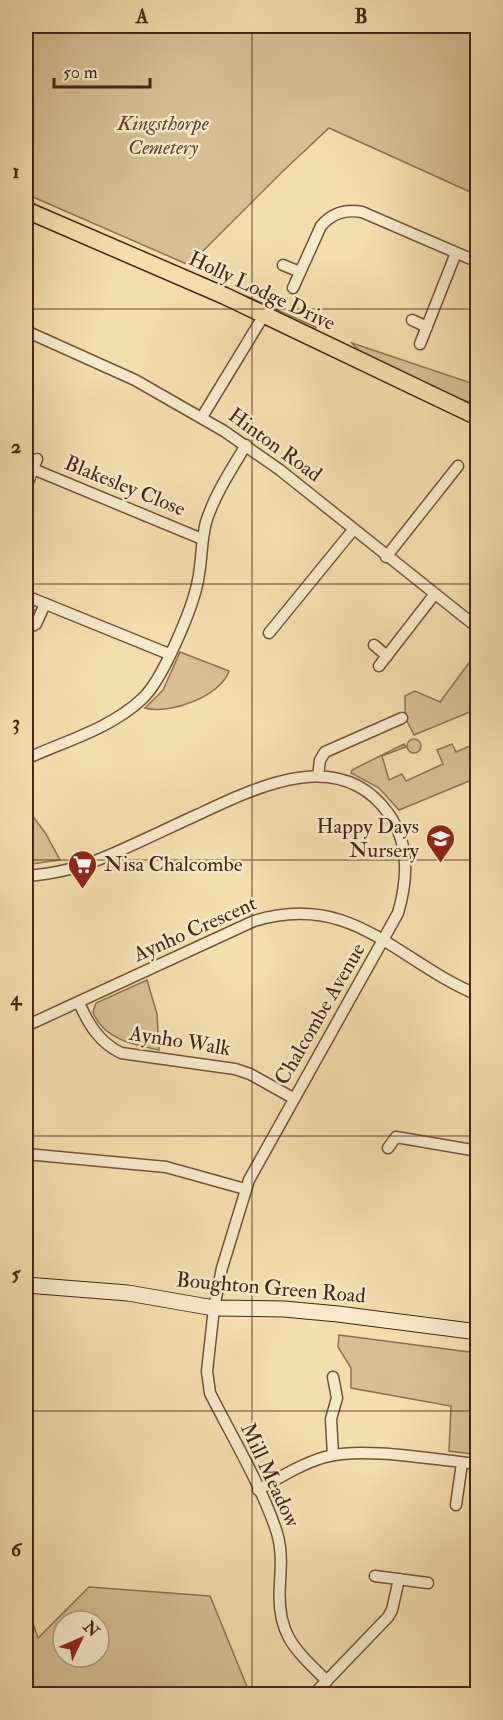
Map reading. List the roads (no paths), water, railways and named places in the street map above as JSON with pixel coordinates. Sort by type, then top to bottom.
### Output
[{"type":"main road","name":"Holly Lodge Drive","points":[[26,210],[264,315],[477,417]]},
{"type":"street","points":[[293,288],[321,226],[327,219],[343,211],[362,212],[477,262]]},
{"type":"street","points":[[420,344],[456,253]]},
{"type":"street","points":[[283,265],[300,272]]},
{"type":"street","points":[[202,417],[264,315]]},
{"type":"street","points":[[412,320],[427,327]]},
{"type":"street","name":"Hinton Road","points":[[26,330],[135,380],[202,417],[246,446],[477,628]]},
{"type":"street","points":[[26,759],[96,729],[134,706],[155,684],[196,591],[202,539],[215,498],[246,446]]},
{"type":"street","points":[[386,557],[458,466]]},
{"type":"street","name":"Blakesley Close","points":[[33,469],[202,539]]},
{"type":"street","points":[[269,633],[353,530]]},
{"type":"street","points":[[379,666],[434,595]]},
{"type":"street","points":[[26,596],[169,654]]},
{"type":"street","points":[[26,629],[36,624],[45,603]]},
{"type":"street","points":[[374,645],[387,656]]},
{"type":"street","points":[[318,776],[320,760],[325,753],[402,718]]},
{"type":"street","name":"Chalcombe Avenue","points":[[26,876],[90,863],[254,789],[285,780],[318,776],[344,781],[360,788],[379,802],[397,828],[406,859],[406,884],[398,913],[385,940],[293,1098],[245,1190],[222,1268],[214,1308]]},
{"type":"street","name":"Aynho Crescent","points":[[26,1026],[249,924],[276,915],[328,916],[353,923],[385,940],[440,978],[477,995]]},
{"type":"street","name":"Aynho Walk","points":[[79,1003],[93,1031],[107,1045],[121,1053],[235,1069],[250,1074],[293,1098]]},
{"type":"street","points":[[388,1148],[396,1137],[477,1151]]},
{"type":"street","points":[[26,1154],[166,1167],[245,1190]]},
{"type":"street","name":"Boughton Green Road","points":[[26,1285],[129,1293],[214,1308],[327,1313],[477,1332]]},
{"type":"street","name":"Mill Meadow","points":[[214,1308],[207,1383],[272,1521],[280,1545],[280,1617],[285,1635],[294,1649],[327,1681]]},
{"type":"street","points":[[333,1377],[337,1398],[330,1426],[333,1455]]},
{"type":"street","points":[[258,1490],[300,1467],[333,1455],[368,1454],[477,1464]]},
{"type":"street","points":[[456,1505],[462,1462]]},
{"type":"street","points":[[375,1576],[428,1583]]},
{"type":"street","points":[[314,1695],[387,1617],[397,1595],[399,1579]]},
{"type":"place","name":"Happy Days Nursery","points":[[440,864]]},
{"type":"place","name":"Nisa Chalcombe","points":[[83,890]]},
{"type":"park label","name":"Kingsthorpe Cemetery","points":[[163,135]]}]
